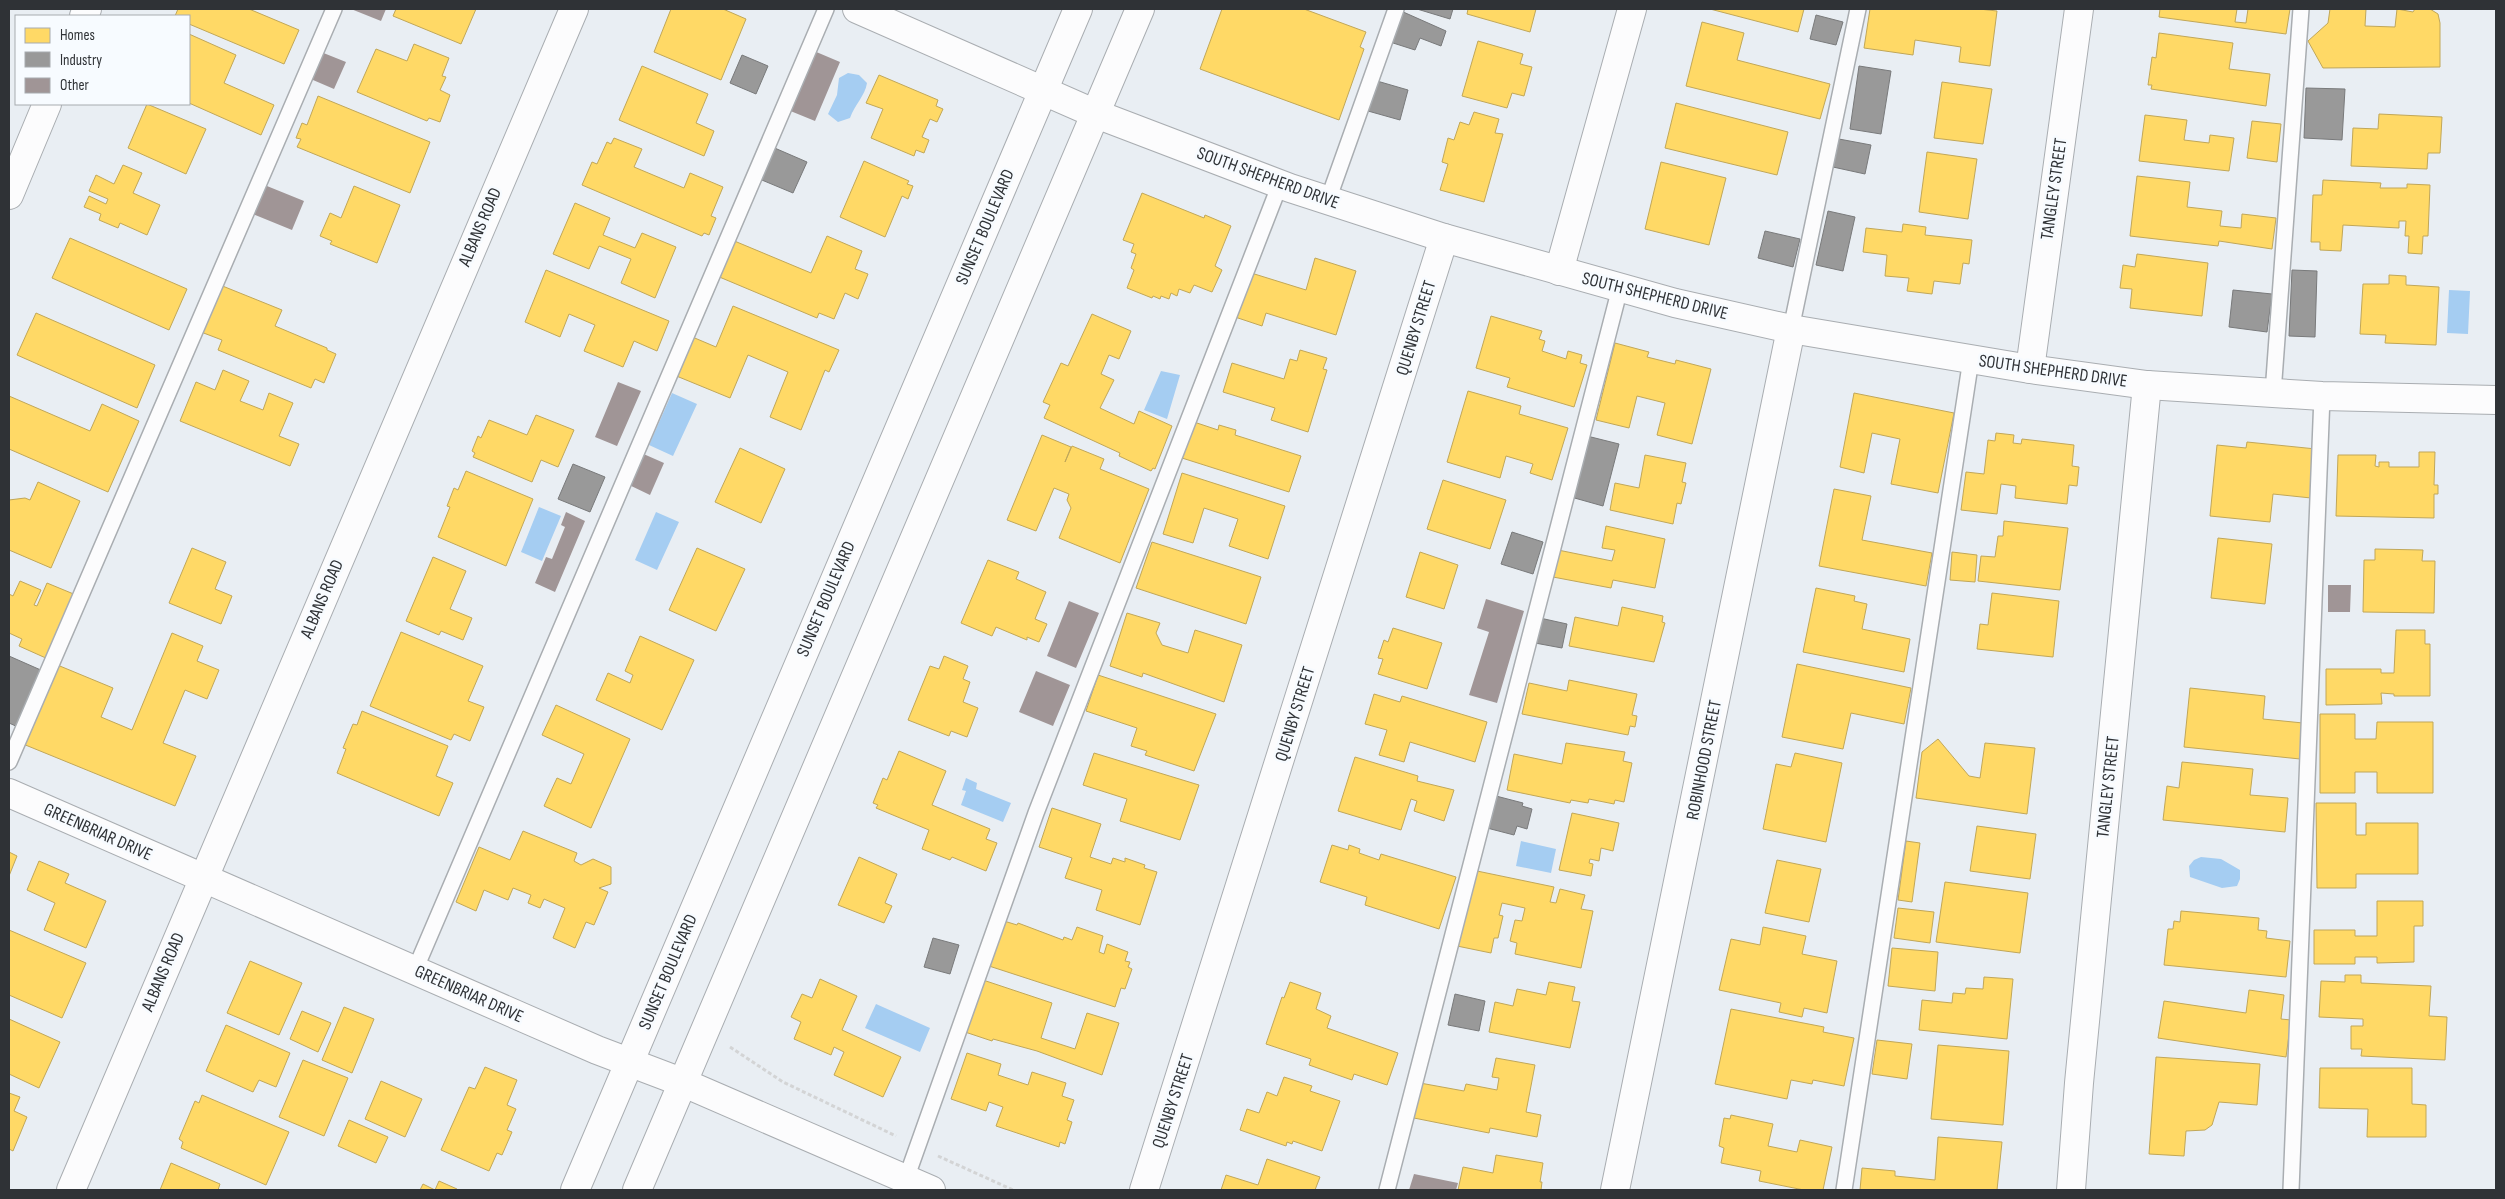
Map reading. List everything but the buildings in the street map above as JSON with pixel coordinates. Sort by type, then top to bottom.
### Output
[{"type":"street","name":"ALBANS ROAD","points":[[71,1190],[574,9]]},
{"type":"street","name":"SOUTH SHEPHERD DRIVE","points":[[857,9],[1096,114],[1280,184],[1444,238],[1675,303],[1791,329],[2030,369],[2147,385],[2322,396],[2496,400]]},
{"type":"street","name":"SUNSET BOULEVARD","points":[[575,1190],[1078,9]]},
{"type":"street","points":[[638,1190],[1140,9]]},
{"type":"street","points":[[1558,271],[1632,9]]},
{"type":"street","name":"TANGLEY STREET","points":[[2030,369],[2078,9]]},
{"type":"street","points":[[9,195],[47,105]]},
{"type":"street","name":"QUENBY STREET","points":[[1144,1190],[1444,238]]},
{"type":"street","name":"ROBINHOOD STREET","points":[[1615,1190],[1791,329]]},
{"type":"street","name":"TANGLEY STREET","points":[[2071,1190],[2079,1083],[2147,385]]},
{"type":"street","name":"GREENBRIAR DRIVE","points":[[9,793],[630,1064],[684,1083],[931,1190]]},
{"type":"lane","points":[[9,762],[334,9]]},
{"type":"lane","points":[[415,970],[826,9]]},
{"type":"lane","points":[[1328,200],[1396,9]]},
{"type":"lane","points":[[1791,329],[1858,9]]},
{"type":"lane","points":[[2273,393],[2301,9]]},
{"type":"lane","points":[[906,1180],[1036,813],[1280,184]]},
{"type":"lane","points":[[1387,1190],[1620,288]]},
{"type":"lane","points":[[1844,1190],[1971,359]]},
{"type":"lane","points":[[2291,1190],[2322,396]]},
{"type":"path","points":[[725,1044],[782,1082],[1014,1190]]},
{"type":"water","points":[[848,73],[859,75],[867,83],[850,118],[838,122],[828,114],[837,95],[839,78]]},
{"type":"water","points":[[2449,290],[2470,291],[2468,334],[2447,333]]},
{"type":"water","points":[[1161,371],[1180,375],[1167,419],[1144,410]]},
{"type":"water","points":[[672,393],[697,404],[673,456],[649,445]]},
{"type":"water","points":[[539,507],[561,516],[542,561],[521,552]]},
{"type":"water","points":[[656,512],[679,522],[657,570],[635,560]]},
{"type":"water","points":[[966,778],[977,783],[976,789],[1011,803],[1003,822],[961,805],[966,791],[962,790]]},
{"type":"water","points":[[1521,841],[1556,849],[1551,873],[1516,866]]},
{"type":"water","points":[[2201,857],[2221,859],[2240,870],[2240,879],[2237,886],[2222,888],[2190,877],[2189,866],[2194,860]]},
{"type":"water","points":[[876,1004],[930,1028],[920,1052],[865,1028]]}]
